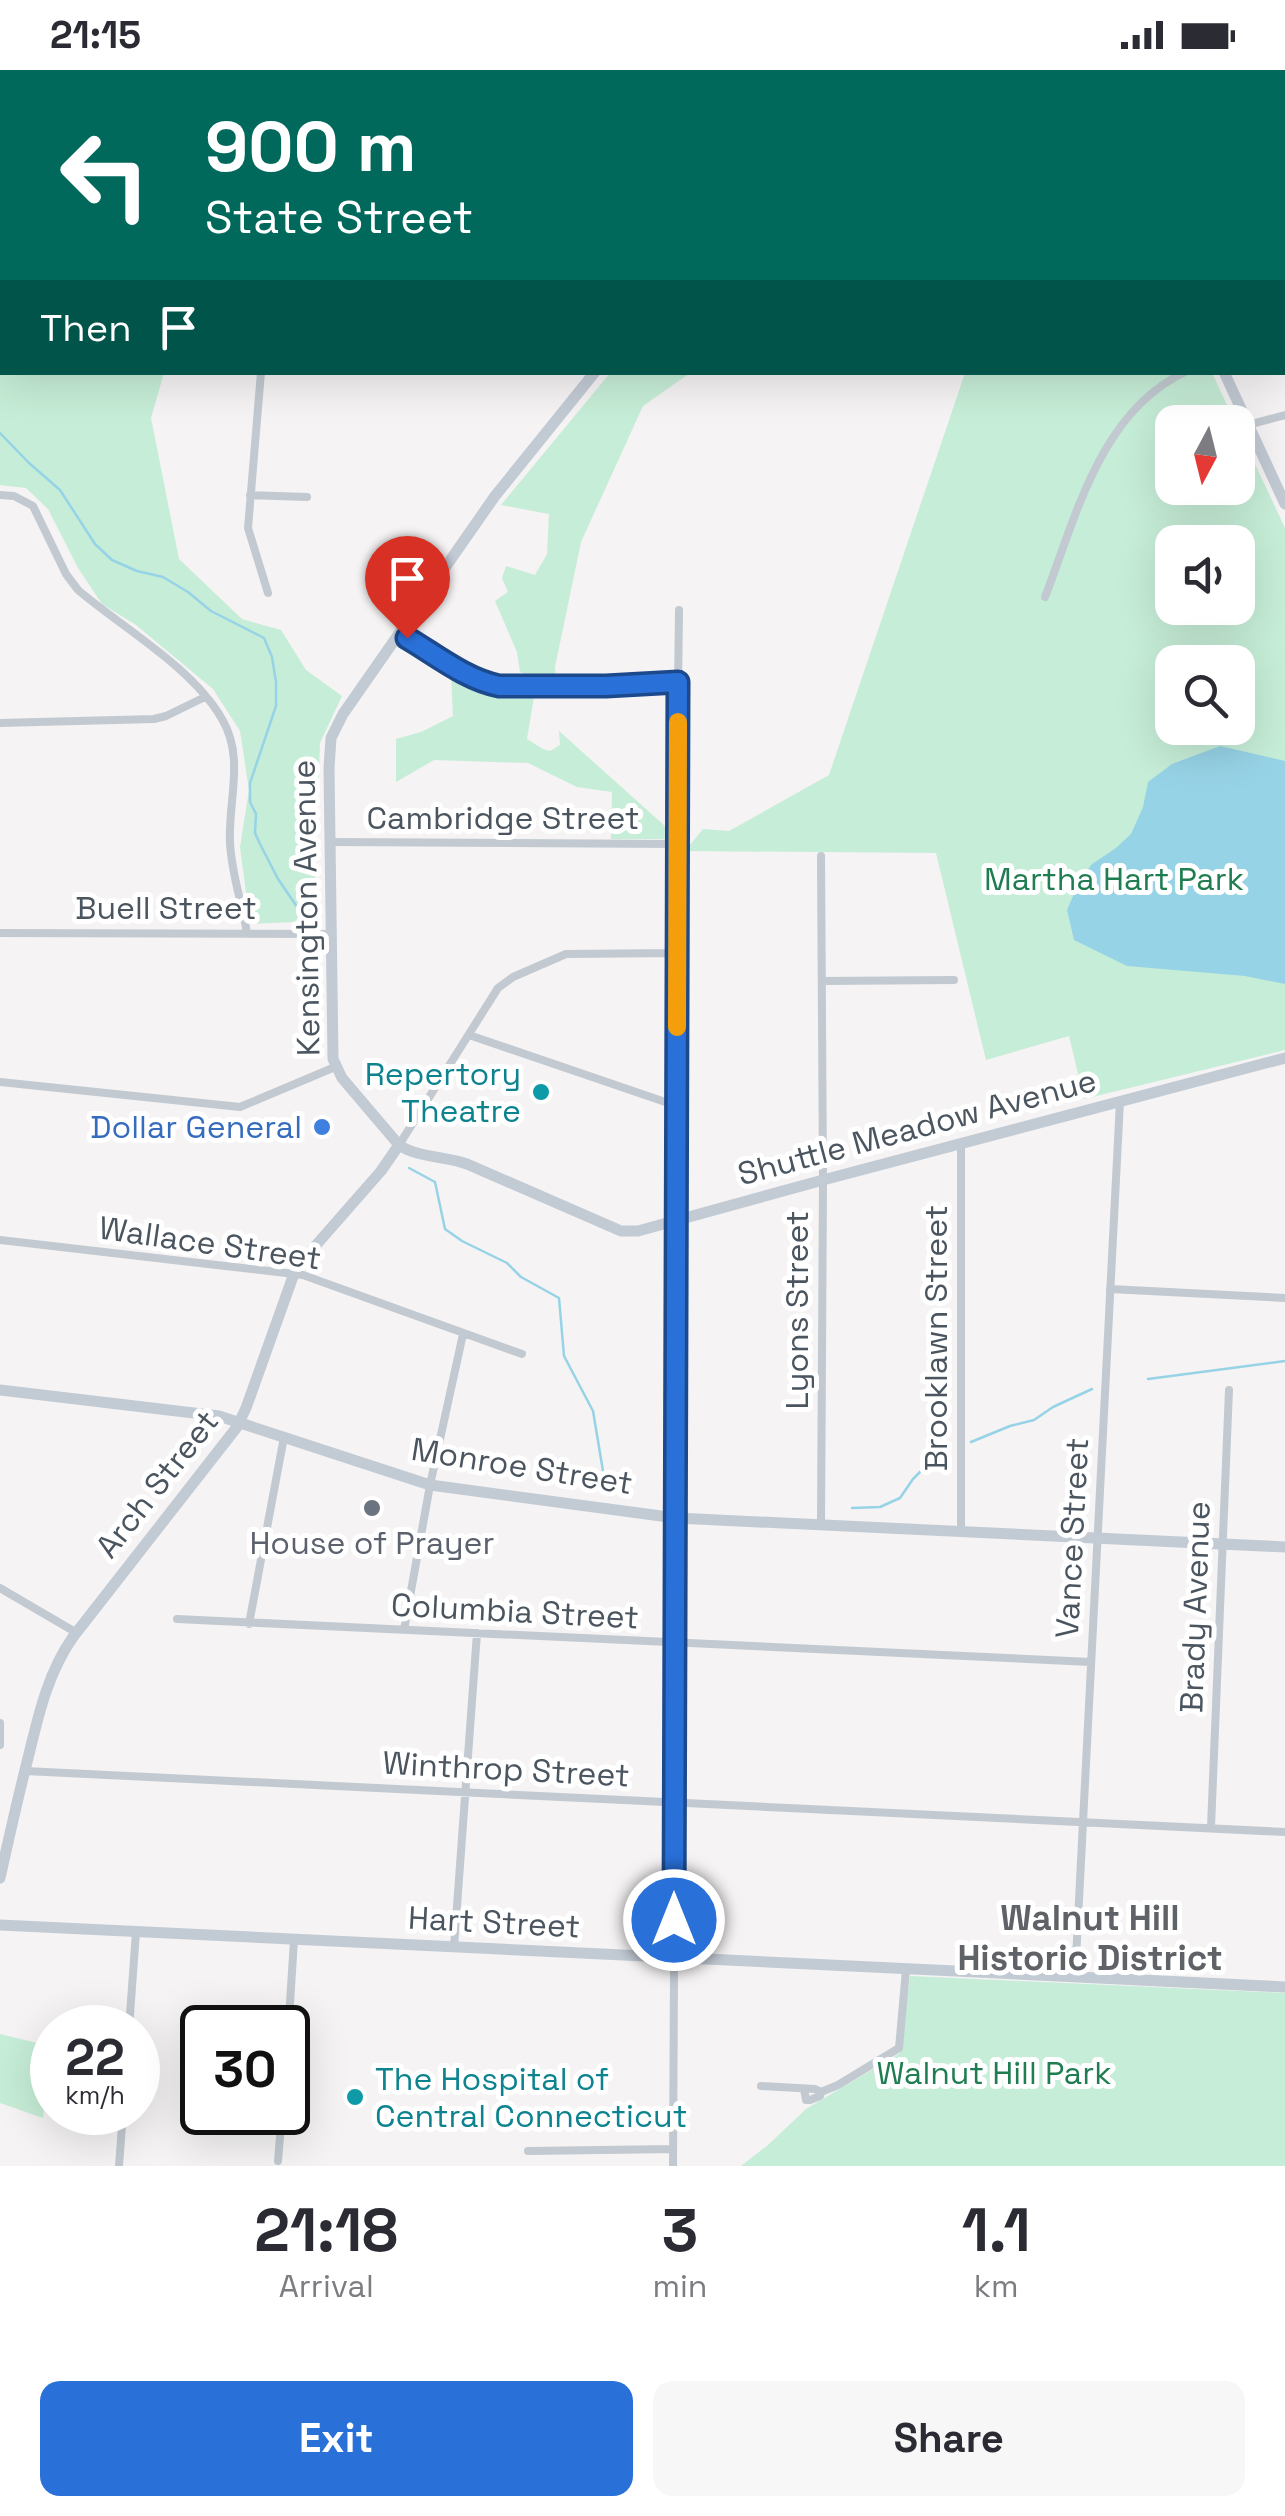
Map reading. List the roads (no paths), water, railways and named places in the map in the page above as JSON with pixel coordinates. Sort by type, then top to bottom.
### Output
[{"type":"street","points":[[262,375],[248,528],[268,593]]},
{"type":"street","name":"Kensington Avenue","points":[[399,1145],[346,1083],[335,1067],[332,1050],[328,754],[332,735],[494,496],[591,375]]},
{"type":"street","points":[[1045,597],[1097,461],[1128,418],[1165,382],[1179,375]]},
{"type":"street","points":[[1225,375],[1239,405]]},
{"type":"street","points":[[1255,423],[1285,416]]},
{"type":"street","points":[[1255,440],[1285,504]]},
{"type":"street","points":[[0,495],[25,500],[39,514],[66,574],[78,590],[176,668],[224,721],[234,758],[230,844],[247,933]]},
{"type":"street","points":[[250,495],[307,497]]},
{"type":"street","points":[[673,2166],[679,610]]},
{"type":"street","points":[[399,633],[469,676],[499,686],[678,682]]},
{"type":"street","points":[[0,723],[154,718],[205,698]]},
{"type":"street","name":"Cambridge Street","points":[[329,842],[676,844]]},
{"type":"street","name":"Lyons Street","points":[[821,856],[821,1524]]},
{"type":"street","name":"Buell Street","points":[[0,933],[331,934]]},
{"type":"street","points":[[399,1145],[498,988],[566,954],[676,954]]},
{"type":"street","points":[[822,981],[954,980]]},
{"type":"street","points":[[469,1035],[677,1106]]},
{"type":"street","name":"Shuttle Meadow Avenue","points":[[399,1145],[411,1152],[468,1164],[621,1231],[638,1231],[1285,1058]]},
{"type":"street","points":[[0,1082],[240,1107],[335,1067]]},
{"type":"street","name":"Vance Street","points":[[1074,1978],[1120,1101]]},
{"type":"street","name":"Brooklawn Street","points":[[960,1144],[961,1531]]},
{"type":"street","name":"Arch Street","points":[[0,1878],[47,1687],[64,1652],[240,1422],[293,1274],[399,1145]]},
{"type":"street","name":"Wallace Street","points":[[0,1240],[308,1276],[522,1354]]},
{"type":"street","points":[[1110,1289],[1285,1298]]},
{"type":"street","points":[[404,1630],[463,1334]]},
{"type":"street","name":"Monroe Street","points":[[0,1390],[219,1416],[430,1485],[676,1518],[1285,1546]]},
{"type":"street","name":"Brady Avenue","points":[[1211,1827],[1229,1390]]},
{"type":"street","points":[[249,1624],[284,1437]]},
{"type":"street","points":[[0,1588],[77,1633]]},
{"type":"street","name":"Columbia Street","points":[[177,1618],[1091,1662]]},
{"type":"street","points":[[454,1947],[477,1633]]},
{"type":"street","points":[[0,1723],[0,1745]]},
{"type":"street","name":"Winthrop Street","points":[[25,1771],[1285,1832]]},
{"type":"street","name":"Hart Street","points":[[0,1925],[1285,1987]]},
{"type":"street","points":[[131,2005],[136,1932]]},
{"type":"street","points":[[290,2005],[294,1940]]},
{"type":"street","points":[[761,2086],[822,2092],[899,2048],[906,1970]]},
{"type":"street","points":[[120,2166],[122,2135]]},
{"type":"street","points":[[278,2161],[280,2135]]},
{"type":"street","points":[[528,2151],[673,2148]]},
{"type":"water","points":[[1220,746],[1285,761],[1285,984],[1245,976],[1127,966],[1074,940],[1067,910],[1080,880],[1092,864],[1131,834],[1143,807],[1148,782],[1172,764]]},
{"type":"waterway","points":[[0,433],[60,490],[95,544],[112,560],[163,577],[211,611],[264,638],[272,657],[276,706],[250,783],[250,802],[256,814],[255,833],[260,844],[302,914]]},
{"type":"waterway","points":[[409,1168],[435,1182],[445,1229],[507,1263],[521,1277],[559,1298],[564,1356],[593,1411],[605,1483]]},
{"type":"waterway","points":[[1148,1379],[1285,1361]]},
{"type":"waterway","points":[[971,1442],[1034,1420],[1092,1389]]},
{"type":"waterway","points":[[852,1508],[880,1507],[900,1498],[924,1468],[948,1457]]},
{"type":"place","name":"Repertory Theatre","points":[[541,1092]]},
{"type":"place","name":"Dollar General","points":[[322,1127]]},
{"type":"place","name":"House of Prayer","points":[[372,1508]]},
{"type":"place","name":"The Hospital of Central Connecticut","points":[[355,2097]]},
{"type":"district","name":"Walnut Hill Historic District","points":[[1090,1938]]},
{"type":"park label","name":"Martha Hart Park","points":[[1114,879]]},
{"type":"park label","name":"Walnut Hill Park","points":[[994,2073]]}]
